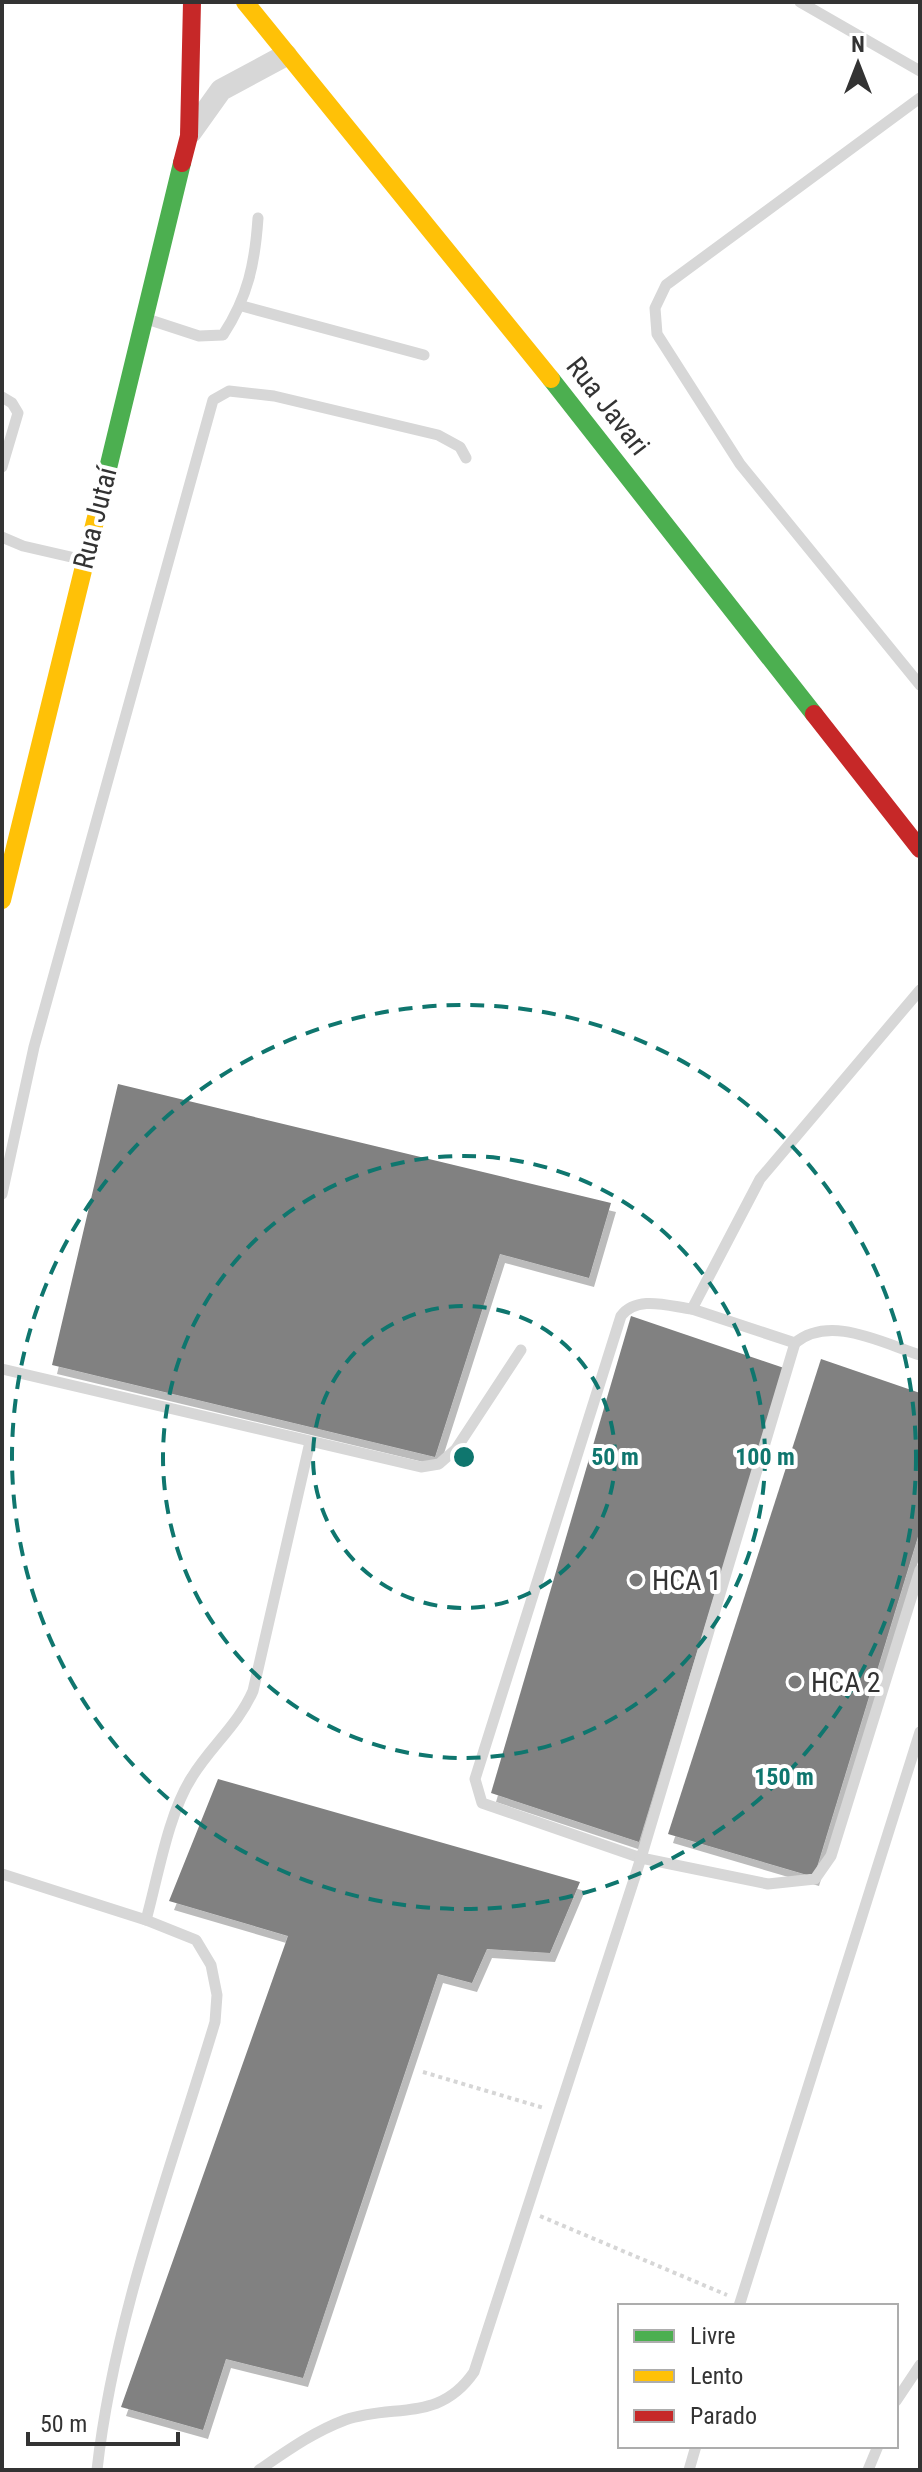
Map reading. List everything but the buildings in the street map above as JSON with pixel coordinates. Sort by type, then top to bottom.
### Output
[{"type":"street","name":"Rua Jutaí","points":[[2,900],[189,136],[192,2]]},
{"type":"street","name":"Rua Javari","points":[[245,2],[511,328],[920,849]]},
{"type":"street","name":"Rua Jutaí","points":[[189,136],[221,90],[286,55]]},
{"type":"lane","points":[[800,2],[920,71]]},
{"type":"lane","points":[[920,98],[666,285],[655,308],[657,334],[740,464],[920,685]]},
{"type":"lane","points":[[144,318],[199,336],[223,335],[242,306],[256,261],[258,218]]},
{"type":"lane","points":[[242,306],[424,355]]},
{"type":"lane","points":[[2,1194],[34,1047],[213,400],[229,391],[274,396],[438,435],[460,447],[466,458]]},
{"type":"lane","points":[[2,397],[12,403],[18,413],[2,467]]},
{"type":"lane","points":[[2,537],[23,546],[85,560]]},
{"type":"lane","points":[[692,1309],[760,1179],[920,990]]},
{"type":"lane","points":[[795,1343],[692,1309],[642,1303],[628,1307],[621,1316],[475,1779],[482,1803],[641,1858],[768,1884],[815,1879],[824,1870],[920,1570]]},
{"type":"lane","points":[[259,2470],[325,2428],[350,2419],[433,2406],[462,2390],[474,2372],[641,1858],[795,1343],[809,1332],[835,1329],[920,1355]]},
{"type":"lane","points":[[2,1369],[421,1467],[439,1464],[456,1449],[521,1350]]},
{"type":"lane","points":[[146,1920],[180,1804],[192,1777],[242,1717],[253,1691],[310,1442]]},
{"type":"lane","points":[[740,2304],[920,1732]]},
{"type":"lane","points":[[2,1874],[146,1920],[196,1940],[211,1965],[217,1995],[215,2022],[123,2330],[102,2426],[97,2470]]},
{"type":"lane","points":[[898,2398],[920,2365]]},
{"type":"lane","points":[[689,2470],[695,2448]]},
{"type":"lane","points":[[868,2470],[877,2448]]},
{"type":"path","points":[[423,2072],[558,2112]]},
{"type":"path","points":[[526,2210],[728,2295]]},
{"type":"traffic: fast","points":[[102,493],[182,163]]},
{"type":"traffic: fast","points":[[551,379],[814,714]]},
{"type":"traffic: slow","points":[[245,2],[551,379]]},
{"type":"traffic: slow","points":[[2,900],[102,493]]},
{"type":"traffic: jam","points":[[182,163],[189,136],[192,2]]},
{"type":"traffic: jam","points":[[814,714],[920,849]]},
{"type":"place","name":"HCA 1","points":[[636,1580]]},
{"type":"place","name":"HCA 2","points":[[795,1682]]}]
